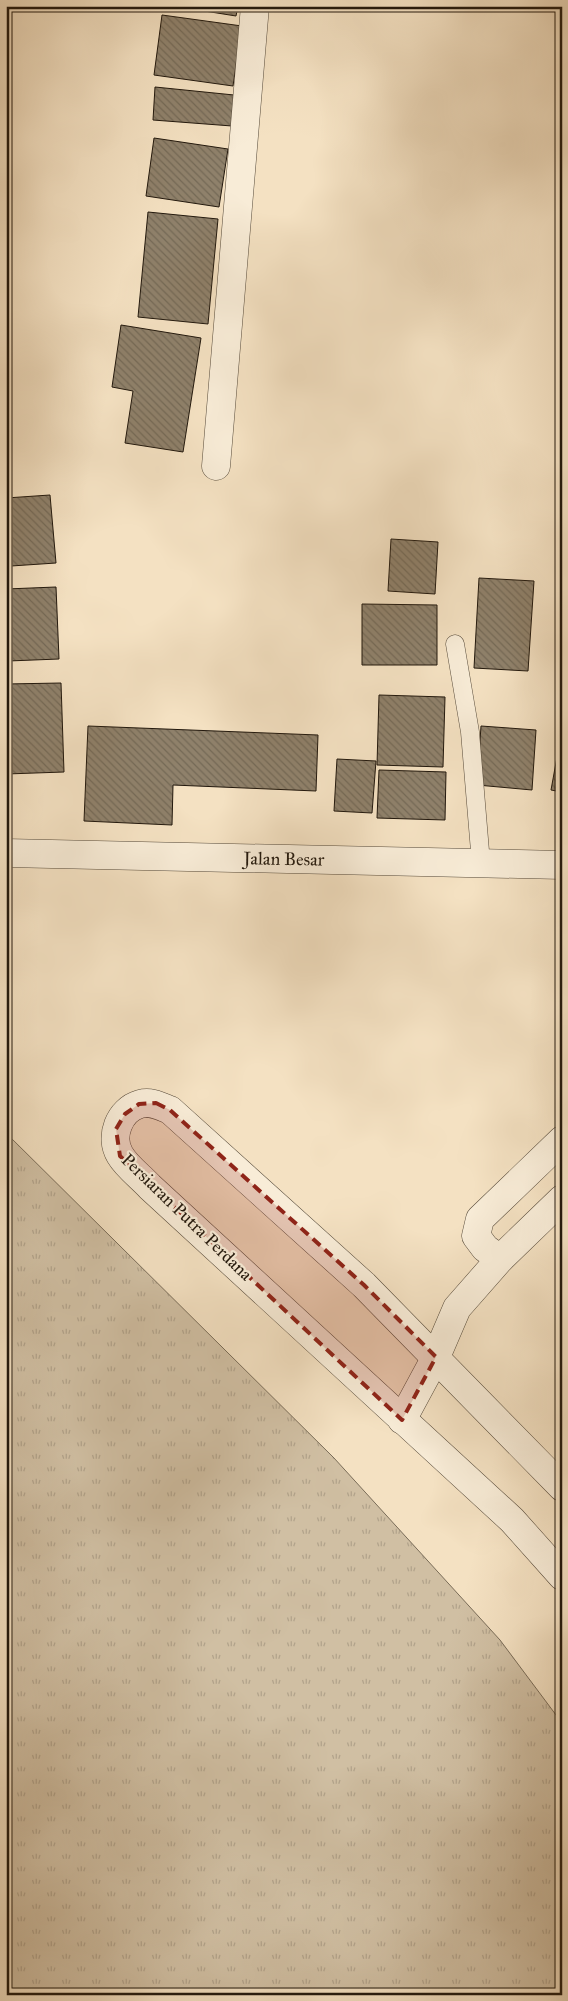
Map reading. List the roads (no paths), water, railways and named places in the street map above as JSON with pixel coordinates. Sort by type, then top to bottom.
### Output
[{"type":"street","points":[[216,466],[255,6]]},
{"type":"street","name":"Jalan Besar","points":[[6,853],[562,864]]},
{"type":"street","name":"Persiaran Putra Perdana","points":[[562,1487],[364,1285],[170,1110],[156,1104],[139,1104],[125,1114],[116,1129],[116,1143],[120,1156],[157,1193],[512,1520],[562,1576]]},
{"type":"street","points":[[500,1259],[485,1248],[476,1236],[480,1219],[562,1140]]},
{"type":"street","points":[[402,1420],[436,1357],[457,1308],[500,1259],[562,1199]]},
{"type":"lane","points":[[454,644],[470,732],[481,863]]}]
